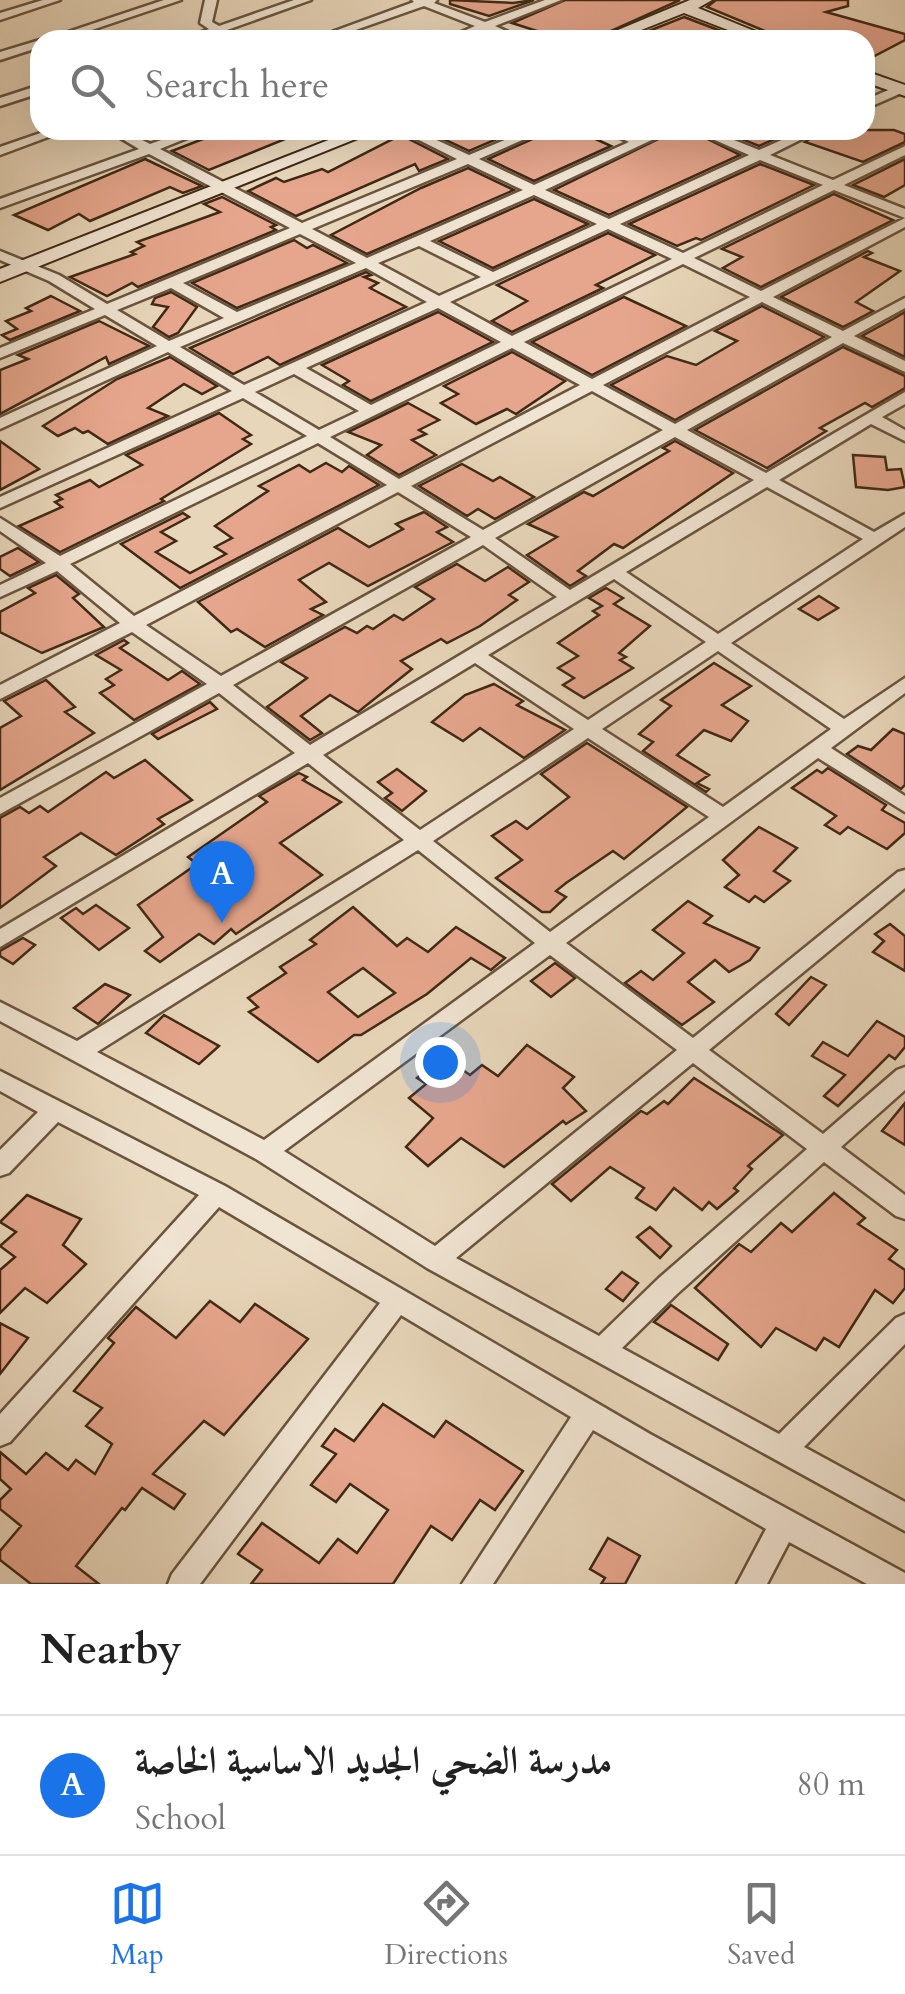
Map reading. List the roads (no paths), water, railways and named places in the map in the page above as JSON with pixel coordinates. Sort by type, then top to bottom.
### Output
[{"type":"street","points":[[0,17],[54,0]]},
{"type":"street","points":[[81,30],[174,0]]},
{"type":"street","points":[[211,0],[206,20],[216,30],[304,0]]},
{"type":"street","points":[[476,30],[555,0]]},
{"type":"street","points":[[344,30],[424,1],[492,30]]},
{"type":"street","points":[[627,30],[697,2],[746,30]]},
{"type":"street","points":[[0,56],[30,46]]},
{"type":"street","points":[[875,80],[902,90]]},
{"type":"street","points":[[875,101],[902,90]]},
{"type":"street","points":[[0,102],[30,93]]},
{"type":"street","points":[[0,151],[32,140]]},
{"type":"street","points":[[131,140],[367,263],[875,539]]},
{"type":"street","points":[[0,204],[173,140]]},
{"type":"street","points":[[0,276],[344,140]]},
{"type":"street","points":[[428,140],[905,366]]},
{"type":"street","points":[[0,353],[514,140]]},
{"type":"street","points":[[634,140],[639,142]]},
{"type":"street","points":[[0,424],[167,347],[419,242],[644,140]]},
{"type":"street","points":[[722,140],[905,214]]},
{"type":"street","points":[[0,503],[794,140]]},
{"type":"street","points":[[0,592],[905,150]]},
{"type":"street","points":[[0,692],[905,222]]},
{"type":"street","points":[[419,242],[490,276]]},
{"type":"street","points":[[0,255],[54,278],[318,436],[483,537],[570,598]]},
{"type":"street","points":[[171,282],[236,318]]},
{"type":"street","points":[[0,807],[905,302]]},
{"type":"street","points":[[294,368],[369,410]]},
{"type":"street","points":[[0,939],[905,397]]},
{"type":"street","points":[[871,418],[905,436]]},
{"type":"street","points":[[0,523],[220,684],[421,838],[551,944],[905,1210]]},
{"type":"street","points":[[77,1053],[421,838],[903,523]]},
{"type":"street","points":[[614,571],[844,728]]},
{"type":"street","points":[[477,656],[722,817]]},
{"type":"street","points":[[265,1152],[905,684]]},
{"type":"street","points":[[818,748],[905,805]]},
{"type":"street","points":[[436,1260],[692,1047],[905,877]]},
{"type":"street","points":[[0,1010],[265,1152],[436,1260],[905,1517]]},
{"type":"street","points":[[601,1351],[668,1286],[905,1076]]},
{"type":"street","points":[[0,1080],[216,1193],[588,1415],[783,1526],[896,1584]]},
{"type":"street","points":[[0,1166],[54,1111]]},
{"type":"street","points":[[0,1434],[216,1193]]},
{"type":"street","points":[[187,1582],[397,1300]]},
{"type":"street","points":[[783,1449],[905,1326]]},
{"type":"street","points":[[476,1584],[588,1415]]},
{"type":"street","points":[[751,1584],[783,1526]]},
{"type":"place","name":"مدرسة الضحي الجديد الاساسية الخاصة","points":[[222,923]]}]
